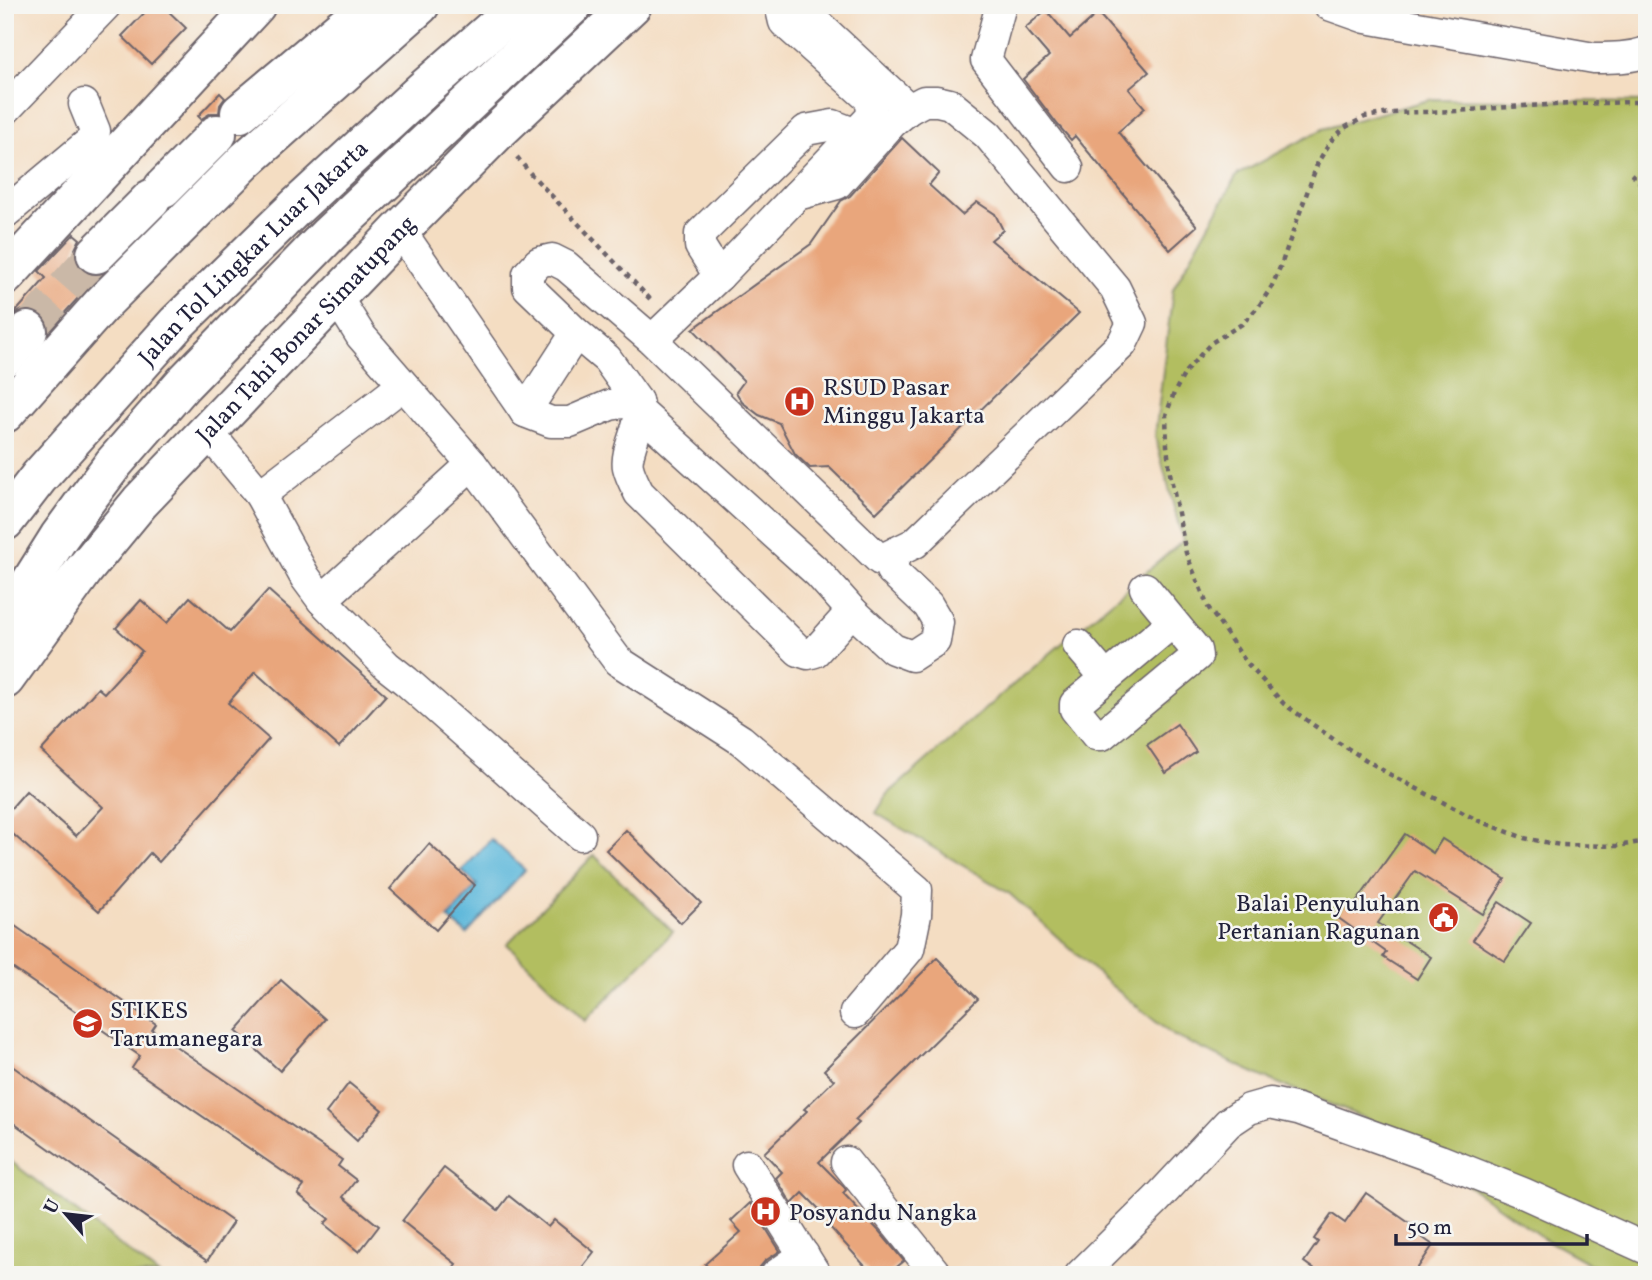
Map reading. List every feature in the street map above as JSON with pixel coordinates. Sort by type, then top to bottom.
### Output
[{"type":"highway","points":[[96,254],[229,124],[369,5]]},
{"type":"highway","points":[[5,413],[103,303],[246,160],[420,5]]},
{"type":"highway","name":"Jalan Tol Lingkar Luar Jakarta","points":[[5,521],[39,477],[164,336],[305,199],[520,5]]},
{"type":"highway","points":[[5,623],[59,537],[86,500],[114,463],[183,384],[338,225],[573,5]]},
{"type":"highway","name":"Jalan Tahi Bonar Simatupang","points":[[5,678],[84,570],[140,502],[497,132],[632,5]]},
{"type":"highway","points":[[5,276],[254,6]]},
{"type":"street","points":[[5,110],[106,5]]},
{"type":"street","points":[[652,340],[719,276],[872,116],[871,100],[784,22],[780,5]]},
{"type":"street","points":[[797,5],[909,108]]},
{"type":"street","points":[[1001,5],[986,60],[1068,167]]},
{"type":"street","points":[[1329,5],[1366,18],[1594,58],[1616,59],[1647,52]]},
{"type":"street","points":[[797,195],[837,184],[909,108],[924,101],[950,104],[988,135],[1115,288],[1132,323],[1122,344],[915,543],[896,552],[880,560],[652,340],[566,265],[552,258],[539,262],[528,274],[528,287],[576,334],[607,359],[638,407],[819,574],[852,611],[893,649],[912,656],[935,640],[938,621],[928,605],[891,570],[896,552]]},
{"type":"street","points":[[5,213],[91,141],[95,131],[83,104]]},
{"type":"street","points":[[719,276],[700,247],[700,234],[806,130],[833,125],[856,134]]},
{"type":"street","points":[[400,230],[525,412],[551,422],[570,422],[610,405],[638,407]]},
{"type":"street","points":[[336,296],[361,336],[472,464],[618,661],[741,740],[917,890],[916,915],[909,950],[855,1013]]},
{"type":"street","points":[[525,412],[576,334]]},
{"type":"street","points":[[260,495],[403,385]]},
{"type":"street","points":[[638,407],[638,426],[627,465],[639,493],[799,651],[808,654],[815,652],[852,611]]},
{"type":"street","points":[[207,431],[260,495],[305,577],[322,600],[387,666],[580,835]]},
{"type":"street","points":[[322,600],[472,464]]},
{"type":"street","points":[[1145,588],[1173,622],[1196,650],[1197,656],[1098,736],[1074,705],[1173,622]]},
{"type":"street","points":[[1078,645],[1106,678]]},
{"type":"street","points":[[1080,1275],[1157,1199],[1228,1123],[1249,1109],[1270,1102],[1298,1109],[1440,1160],[1535,1198],[1647,1249]]},
{"type":"street","points":[[846,1162],[937,1275]]},
{"type":"street","points":[[747,1165],[810,1265],[776,1275]]},
{"type":"path","points":[[1647,103],[1391,113],[1365,117],[1344,128],[1331,141],[1318,162],[1272,286],[1259,306],[1241,324],[1210,343],[1186,371],[1166,415],[1170,473],[1186,553],[1195,578],[1208,607],[1246,662],[1284,704],[1387,773],[1489,825],[1524,838],[1560,845],[1617,846],[1647,841]]},
{"type":"path","points":[[497,132],[529,172],[643,292],[676,317]]},
{"type":"path","points":[[1631,173],[1647,189]]},
{"type":"green space","points":[[1432,99],[1647,102],[1647,1275],[1610,1275],[1543,1238],[1374,1122],[1263,1077],[1172,1035],[1106,981],[1010,894],[876,813],[888,794],[1183,541],[1155,436],[1173,289],[1237,175],[1323,129]]},
{"type":"green space","points":[[594,855],[673,932],[585,1021],[507,944]]},
{"type":"green space","points":[[5,1157],[159,1275],[5,1275]]},
{"type":"water","points":[[491,839],[525,870],[467,934],[448,918],[477,885],[462,871]]},
{"type":"building","points":[[152,5],[162,5],[186,28],[151,64],[122,36]]},
{"type":"building","points":[[1046,10],[1070,38],[1098,13],[1149,72],[1129,89],[1145,108],[1118,132],[1197,226],[1170,250],[1075,136],[1071,140],[1058,125],[1023,79],[1049,56],[1025,28]]},
{"type":"building","points":[[220,93],[225,98],[219,113],[211,113],[201,119],[198,116]]},
{"type":"building","points":[[902,138],[939,173],[929,185],[962,215],[977,202],[995,214],[1003,230],[991,240],[1079,313],[876,513],[829,467],[810,468],[795,454],[779,423],[759,415],[742,402],[736,392],[744,381],[693,329],[811,244],[841,201],[850,196]]},
{"type":"building","points":[[74,234],[80,239],[75,249],[75,259],[80,269],[90,275],[99,275],[49,330],[43,315],[33,310],[22,310],[12,316],[46,278],[39,271]]},
{"type":"building","points":[[268,590],[386,695],[339,747],[255,672],[228,703],[269,739],[159,862],[150,853],[99,911],[5,827],[5,815],[26,791],[76,836],[103,807],[41,751],[98,688],[104,693],[142,651],[116,628],[141,600],[167,623],[190,597],[230,632]]},
{"type":"building","points":[[1177,724],[1196,752],[1166,773],[1147,745]]},
{"type":"building","points":[[626,830],[701,903],[681,923],[606,850]]},
{"type":"building","points":[[1405,834],[1433,853],[1442,839],[1505,879],[1483,914],[1415,871],[1378,923],[1431,957],[1417,979],[1383,957],[1386,952],[1337,917],[1347,903],[1353,907]]},
{"type":"building","points":[[429,844],[475,885],[436,930],[390,889]]},
{"type":"building","points":[[1499,902],[1531,923],[1505,961],[1473,940]]},
{"type":"building","points":[[5,919],[156,1024],[152,1030],[342,1160],[338,1166],[356,1180],[343,1197],[379,1226],[359,1252],[324,1224],[329,1219],[298,1194],[304,1186],[132,1068],[140,1056],[5,963]]},
{"type":"building","points":[[937,958],[978,999],[855,1120],[859,1123],[819,1162],[844,1187],[846,1190],[843,1193],[904,1261],[887,1275],[873,1275],[828,1225],[832,1222],[803,1193],[792,1204],[776,1178],[782,1172],[764,1153],[834,1080],[824,1070]]},
{"type":"building","points":[[281,980],[325,1019],[280,1071],[236,1031]]},
{"type":"building","points":[[5,1061],[233,1222],[207,1261],[5,1117]]},
{"type":"building","points":[[349,1083],[382,1110],[357,1141],[326,1113]]},
{"type":"building","points":[[444,1168],[498,1210],[509,1196],[548,1227],[554,1220],[594,1252],[576,1275],[448,1275],[456,1264],[402,1221]]},
{"type":"building","points":[[1366,1193],[1412,1225],[1410,1229],[1433,1245],[1413,1275],[1322,1275],[1304,1262],[1318,1242],[1314,1239],[1332,1214],[1345,1223]]},
{"type":"building","points":[[750,1203],[780,1251],[765,1261],[760,1267],[759,1275],[715,1275],[705,1264],[741,1232],[731,1221]]},
{"type":"tunnel","points":[[28,331],[96,254]]},
{"type":"place","name":"RSUD Pasar Minggu Jakarta","points":[[800,401]]},
{"type":"place","name":"Balai Penyuluhan Pertanian Ragunan","points":[[1443,917]]},
{"type":"place","name":"STIKES Tarumanegara","points":[[87,1024]]},
{"type":"place","name":"Posyandu Nangka","points":[[766,1212]]}]
